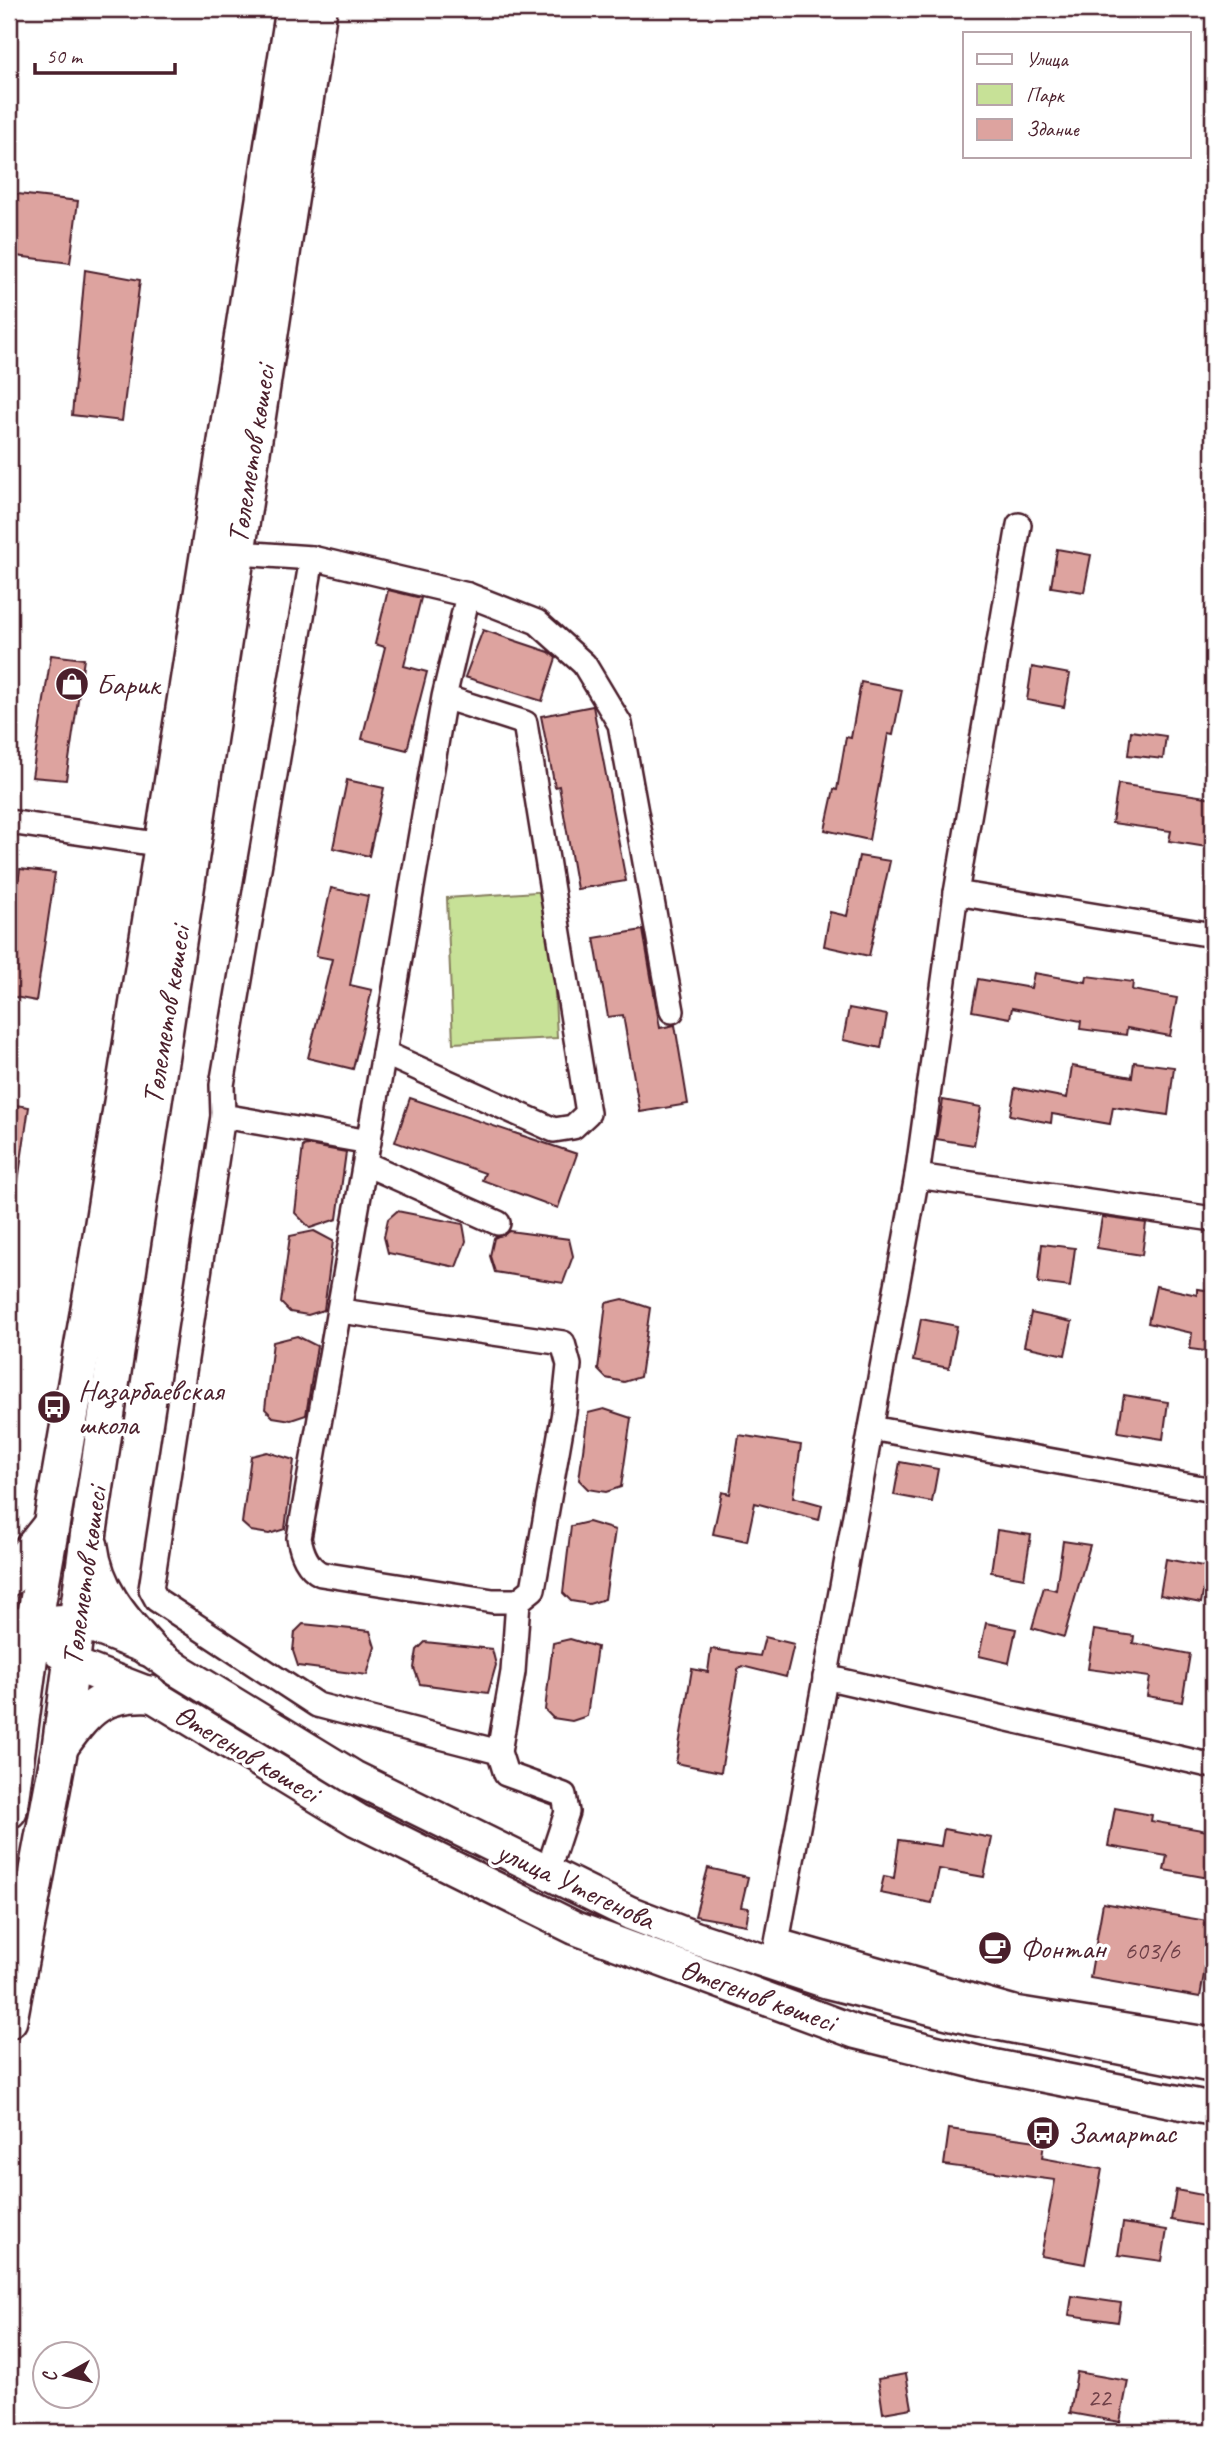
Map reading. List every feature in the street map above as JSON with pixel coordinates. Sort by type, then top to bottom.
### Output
[{"type":"main road","name":"Төлеметов көшесі","points":[[9,2020],[60,1747],[72,1664],[294,9]]},
{"type":"main road","name":"Төлеметов көшесі","points":[[11,1780],[21,1624],[51,1525],[95,1274],[163,845],[215,607],[237,547],[319,9]]},
{"type":"main road","points":[[9,1578],[51,1525]]},
{"type":"main road","points":[[89,1531],[92,1561],[102,1585],[118,1616],[148,1648]]},
{"type":"main road","name":"улица Утегенова","points":[[21,1624],[77,1620],[148,1648],[178,1670],[353,1777],[630,1913],[776,1953],[828,1982],[970,2018],[1213,2066]]},
{"type":"main road","points":[[21,1624],[72,1664]]},
{"type":"main road","name":"Өтегенов көшесі","points":[[72,1664],[150,1694],[356,1820],[575,1927],[856,2032],[984,2064],[1213,2109]]},
{"type":"main road","points":[[60,1747],[87,1710],[127,1693],[150,1694]]},
{"type":"street","points":[[1018,524],[956,893],[917,1176],[776,1953],[1015,2008],[1213,2040]]},
{"type":"street","points":[[237,547],[253,554],[312,558],[468,595],[537,622],[584,664],[620,724],[671,1011]]},
{"type":"street","points":[[312,558],[222,1085],[223,1116],[178,1398],[151,1590],[156,1600],[317,1705],[499,1752]]},
{"type":"street","points":[[341,1311],[563,1343],[569,1365],[533,1589],[518,1601],[493,1601],[333,1577],[313,1570],[307,1562],[299,1538],[341,1311],[444,697],[468,595]]},
{"type":"street","points":[[384,1053],[554,1130],[573,1127],[588,1113],[525,723],[444,697]]},
{"type":"street","points":[[9,822],[163,845]]},
{"type":"street","points":[[956,893],[1213,935]]},
{"type":"street","points":[[223,1116],[368,1153],[498,1223]]},
{"type":"street","points":[[917,1176],[1213,1219]]},
{"type":"street","points":[[871,1428],[1213,1490]]},
{"type":"street","points":[[518,1601],[513,1672],[499,1752],[506,1774],[564,1795],[567,1812],[547,1873]]},
{"type":"street","points":[[825,1677],[1213,1766]]},
{"type":"green space","points":[[550,891],[557,1038],[453,1043],[447,898]]},
{"type":"building","points":[[9,193],[78,201],[70,263],[9,255]]},
{"type":"building","points":[[85,270],[140,280],[122,421],[72,415]]},
{"type":"building","points":[[1057,549],[1091,555],[1084,592],[1051,587]]},
{"type":"building","points":[[388,590],[421,598],[404,666],[427,672],[407,750],[362,739],[385,647],[375,644]]},
{"type":"building","points":[[483,630],[549,652],[556,658],[542,701],[465,677]]},
{"type":"building","points":[[51,655],[84,659],[66,780],[32,777]]},
{"type":"building","points":[[1032,667],[1070,674],[1064,707],[1027,700]]},
{"type":"building","points":[[861,682],[902,690],[893,735],[888,734],[869,840],[825,830],[834,789],[837,790],[846,737],[851,738]]},
{"type":"building","points":[[593,706],[626,881],[577,889],[559,786],[555,787],[541,716]]},
{"type":"building","points":[[1131,731],[1166,736],[1163,759],[1128,755]]},
{"type":"building","points":[[347,780],[384,788],[369,856],[333,848]]},
{"type":"building","points":[[1118,784],[1213,798],[1213,848],[1169,841],[1171,831],[1112,823]]},
{"type":"building","points":[[859,856],[890,861],[869,956],[824,946],[830,912],[847,916]]},
{"type":"building","points":[[20,869],[55,873],[36,1001],[9,996],[9,951]]},
{"type":"building","points":[[331,888],[368,896],[350,985],[372,990],[353,1069],[308,1058],[332,959],[316,956]]},
{"type":"building","points":[[643,930],[660,1028],[675,1025],[688,1104],[640,1112],[623,1015],[608,1017],[594,938]]},
{"type":"building","points":[[1034,973],[1086,982],[1087,976],[1133,982],[1132,990],[1177,998],[1170,1036],[1127,1028],[1126,1035],[1080,1029],[1081,1021],[1012,1008],[1010,1018],[972,1011],[978,979],[1031,988]]},
{"type":"building","points":[[849,1008],[887,1015],[881,1048],[843,1040]]},
{"type":"building","points":[[1134,1062],[1174,1067],[1168,1115],[1113,1107],[1110,1124],[1052,1114],[1051,1123],[1010,1115],[1015,1088],[1067,1098],[1072,1066],[1132,1077]]},
{"type":"building","points":[[410,1098],[577,1154],[558,1208],[482,1180],[485,1173],[395,1142]]},
{"type":"building","points":[[943,1100],[981,1107],[974,1145],[936,1139]]},
{"type":"building","points":[[9,1104],[29,1107],[18,1182],[9,1181]]},
{"type":"building","points":[[303,1146],[346,1152],[337,1219],[310,1228],[295,1213]]},
{"type":"building","points":[[397,1211],[463,1224],[466,1241],[456,1267],[388,1253],[384,1237],[388,1219]]},
{"type":"building","points":[[1102,1217],[1146,1223],[1142,1255],[1097,1248]]},
{"type":"building","points":[[314,1231],[333,1241],[324,1310],[308,1315],[290,1312],[281,1303],[290,1236]]},
{"type":"building","points":[[509,1231],[569,1239],[573,1256],[563,1283],[495,1272],[490,1256],[494,1238]]},
{"type":"building","points":[[1042,1244],[1075,1248],[1070,1287],[1038,1283]]},
{"type":"building","points":[[1156,1286],[1197,1295],[1197,1289],[1213,1291],[1213,1352],[1190,1349],[1192,1333],[1148,1323]]},
{"type":"building","points":[[623,1299],[650,1308],[640,1377],[624,1382],[606,1378],[598,1370],[606,1303]]},
{"type":"building","points":[[1031,1313],[1072,1322],[1065,1355],[1024,1346]]},
{"type":"building","points":[[921,1319],[957,1326],[949,1368],[913,1361]]},
{"type":"building","points":[[297,1336],[317,1346],[306,1415],[291,1420],[273,1417],[265,1409],[273,1342]]},
{"type":"building","points":[[1124,1395],[1168,1402],[1163,1439],[1118,1432]]},
{"type":"building","points":[[604,1409],[631,1418],[621,1487],[606,1492],[588,1489],[579,1480],[588,1413]]},
{"type":"building","points":[[739,1435],[801,1445],[793,1497],[822,1505],[819,1520],[755,1503],[747,1541],[713,1534],[722,1492],[730,1494]]},
{"type":"building","points":[[267,1452],[294,1460],[285,1529],[269,1534],[251,1531],[242,1523],[251,1456]]},
{"type":"building","points":[[900,1462],[938,1469],[932,1502],[894,1495]]},
{"type":"building","points":[[588,1522],[615,1530],[605,1599],[589,1604],[571,1601],[563,1593],[571,1526]]},
{"type":"building","points":[[997,1530],[1031,1535],[1024,1578],[991,1572]]},
{"type":"building","points":[[1063,1541],[1090,1545],[1064,1637],[1032,1628],[1044,1587],[1056,1590]]},
{"type":"building","points":[[1166,1559],[1208,1567],[1201,1603],[1160,1595]]},
{"type":"building","points":[[986,1623],[1016,1629],[1009,1663],[979,1656]]},
{"type":"building","points":[[303,1624],[370,1631],[375,1647],[367,1675],[298,1666],[293,1651],[295,1632]]},
{"type":"building","points":[[1094,1630],[1134,1636],[1133,1643],[1190,1654],[1182,1702],[1147,1696],[1150,1677],[1088,1669]]},
{"type":"building","points":[[765,1637],[794,1644],[786,1677],[742,1666],[738,1669],[721,1772],[676,1763],[692,1669],[708,1672],[711,1649],[760,1656]]},
{"type":"building","points":[[570,1639],[597,1647],[587,1716],[572,1721],[553,1718],[545,1710],[553,1643]]},
{"type":"building","points":[[425,1642],[492,1649],[496,1665],[488,1693],[420,1684],[414,1668],[417,1650]]},
{"type":"building","points":[[1115,1808],[1152,1815],[1151,1821],[1213,1832],[1209,1878],[1164,1870],[1167,1856],[1108,1846]]},
{"type":"building","points":[[944,1829],[992,1838],[984,1877],[939,1869],[932,1903],[880,1893],[884,1876],[894,1878],[899,1840],[941,1846]]},
{"type":"building","points":[[708,1868],[748,1877],[741,1907],[749,1908],[746,1925],[695,1916]]},
{"type":"building","points":[[1103,1903],[1213,1922],[1200,1997],[1090,1978]]},
{"type":"building","points":[[949,2129],[1044,2142],[1042,2158],[1102,2169],[1085,2264],[1041,2256],[1055,2180],[944,2165]]},
{"type":"building","points":[[1176,2190],[1213,2197],[1211,2227],[1171,2220]]},
{"type":"building","points":[[1123,2223],[1167,2230],[1162,2261],[1118,2255]]},
{"type":"building","points":[[1072,2296],[1121,2303],[1118,2322],[1069,2315]]},
{"type":"building","points":[[1077,2372],[1128,2381],[1120,2422],[1070,2413]]},
{"type":"building","points":[[906,2374],[912,2408],[883,2413],[878,2379]]},
{"type":"place","name":"Барик","points":[[72,684]]},
{"type":"place","name":"Назарбаевская школа","points":[[54,1407]]},
{"type":"place","name":"Фонтан","points":[[995,1948]]},
{"type":"place","name":"Замартас","points":[[1043,2133]]}]
